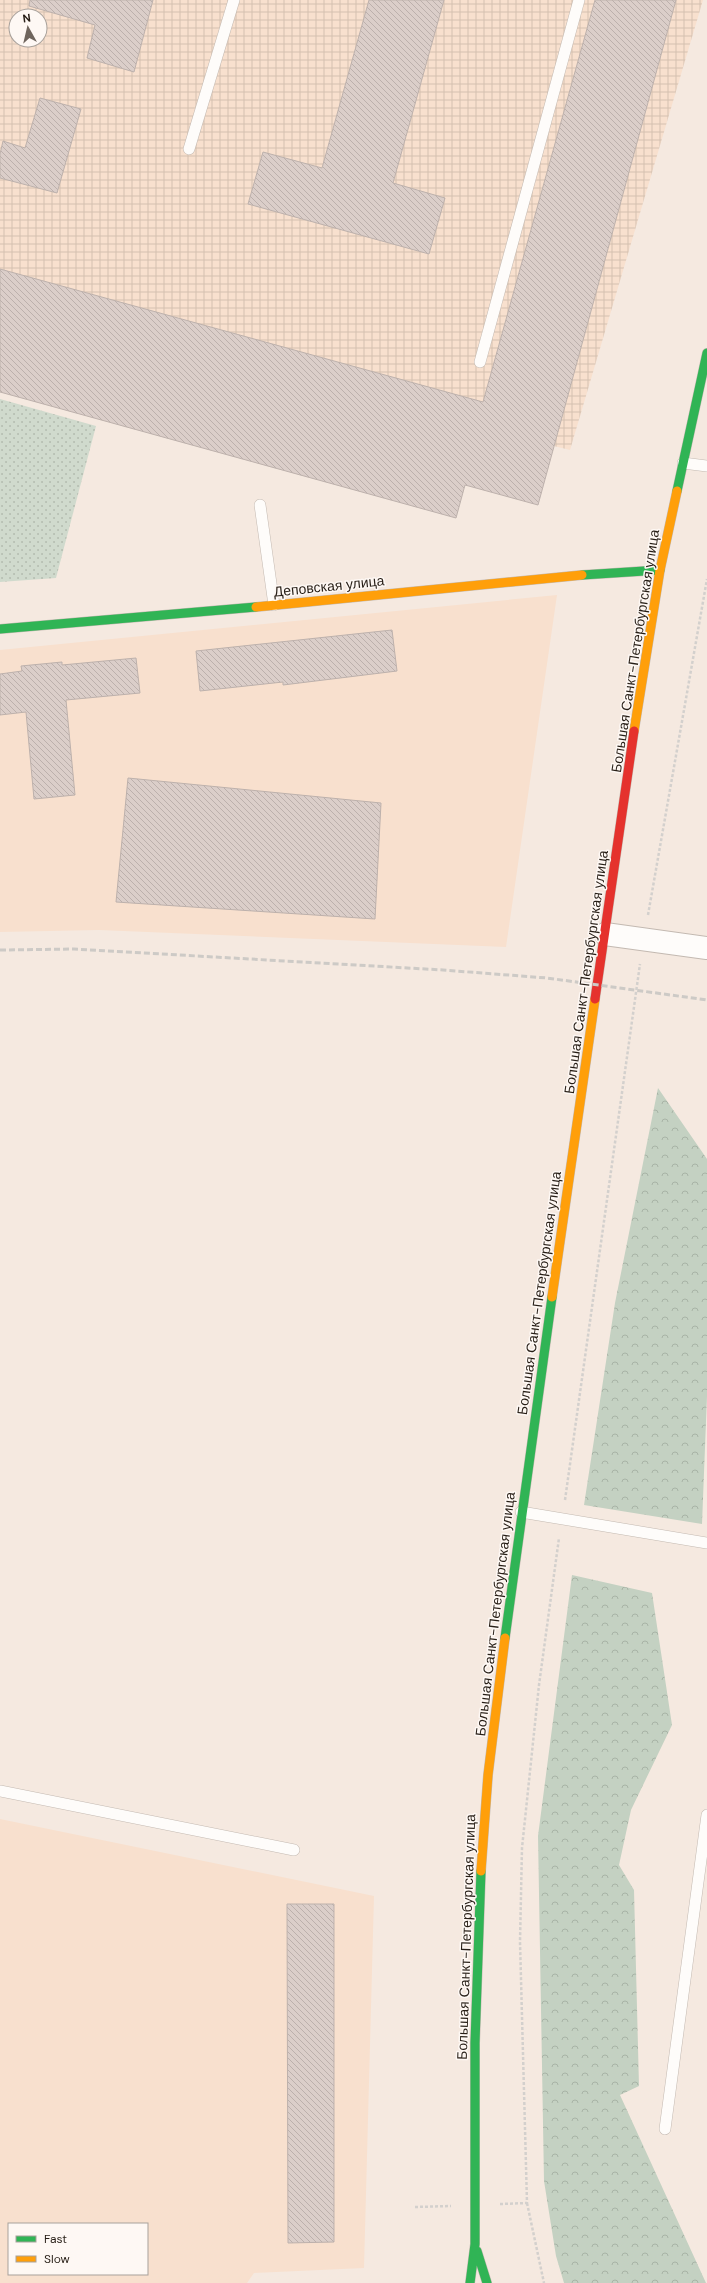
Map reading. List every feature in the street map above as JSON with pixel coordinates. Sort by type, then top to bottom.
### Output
[{"type":"main road","name":"Большая Санкт-Петербургская улица","points":[[470,2283],[475,2244],[475,2043],[481,1865],[488,1775],[521,1512],[605,934],[660,570],[707,353]]},
{"type":"main road","name":"Деповская улица","points":[[0,629],[274,606],[603,573],[660,570]]},
{"type":"main road","name":"Большая Санкт-Петербургская улица","points":[[475,2244],[487,2283]]},
{"type":"street","points":[[605,934],[707,948]]},
{"type":"lane","points":[[189,149],[234,0]]},
{"type":"lane","points":[[480,362],[579,0]]},
{"type":"lane","points":[[683,462],[707,466]]},
{"type":"lane","points":[[260,505],[274,606]]},
{"type":"lane","points":[[521,1512],[707,1543]]},
{"type":"lane","points":[[0,1791],[294,1850]]},
{"type":"lane","points":[[665,2129],[707,1815]]},
{"type":"path","points":[[544,2283],[527,2203],[520,1942],[522,1848],[539,1685],[644,940],[707,579]]},
{"type":"path","points":[[415,2207],[527,2203]]},
{"type":"shaded area","points":[[0,0],[703,0],[570,450],[0,309]]},
{"type":"shaded area","points":[[0,399],[96,426],[56,578],[0,582]]},
{"type":"shaded area","points":[[557,595],[506,947],[99,930],[0,932],[0,650]]},
{"type":"shaded area","points":[[0,1819],[374,1896],[364,2268],[254,2273],[247,2283],[0,2283]]},
{"type":"green space","points":[[658,1088],[707,1159],[707,1396],[702,1524],[584,1505],[615,1303]]},
{"type":"green space","points":[[572,1575],[652,1593],[672,1725],[631,1810],[619,1865],[634,1890],[639,2086],[620,2095],[706,2283],[564,2283],[556,2256],[544,2181],[538,1836]]},
{"type":"building","points":[[30,0],[153,0],[134,72],[87,58],[95,25],[48,11],[48,8],[36,8],[29,6]]},
{"type":"building","points":[[369,0],[444,0],[393,183],[445,198],[429,254],[248,204],[263,152],[322,168]]},
{"type":"building","points":[[595,0],[676,0],[538,505],[465,485],[456,518],[0,392],[0,269],[483,402]]},
{"type":"building","points":[[40,98],[81,109],[57,193],[0,178],[0,154],[3,141],[25,148]]},
{"type":"building","points":[[392,630],[397,671],[283,685],[283,682],[200,691],[196,651]]},
{"type":"building","points":[[136,658],[140,693],[66,700],[75,795],[34,799],[26,712],[0,715],[0,674],[22,671],[21,666],[62,662],[62,665]]},
{"type":"building","points":[[128,778],[381,803],[375,919],[116,902]]},
{"type":"building","points":[[287,1904],[334,1904],[334,2242],[288,2243]]},
{"type":"railway","points":[[0,950],[74,949],[443,970],[547,978],[707,1000]]},
{"type":"traffic: fast","points":[[677,491],[707,353]]},
{"type":"traffic: fast","points":[[582,575],[660,570]]},
{"type":"traffic: fast","points":[[0,629],[256,607]]},
{"type":"traffic: fast","points":[[505,1638],[552,1297]]},
{"type":"traffic: fast","points":[[470,2283],[475,2244],[475,2043],[481,1871]]},
{"type":"traffic: fast","points":[[477,2251],[487,2283]]},
{"type":"traffic: slow","points":[[634,731],[660,570],[677,491]]},
{"type":"traffic: slow","points":[[256,607],[582,575]]},
{"type":"traffic: slow","points":[[552,1297],[595,999]]},
{"type":"traffic: slow","points":[[481,1871],[488,1775],[505,1638]]},
{"type":"traffic: jam","points":[[595,999],[634,731]]}]
